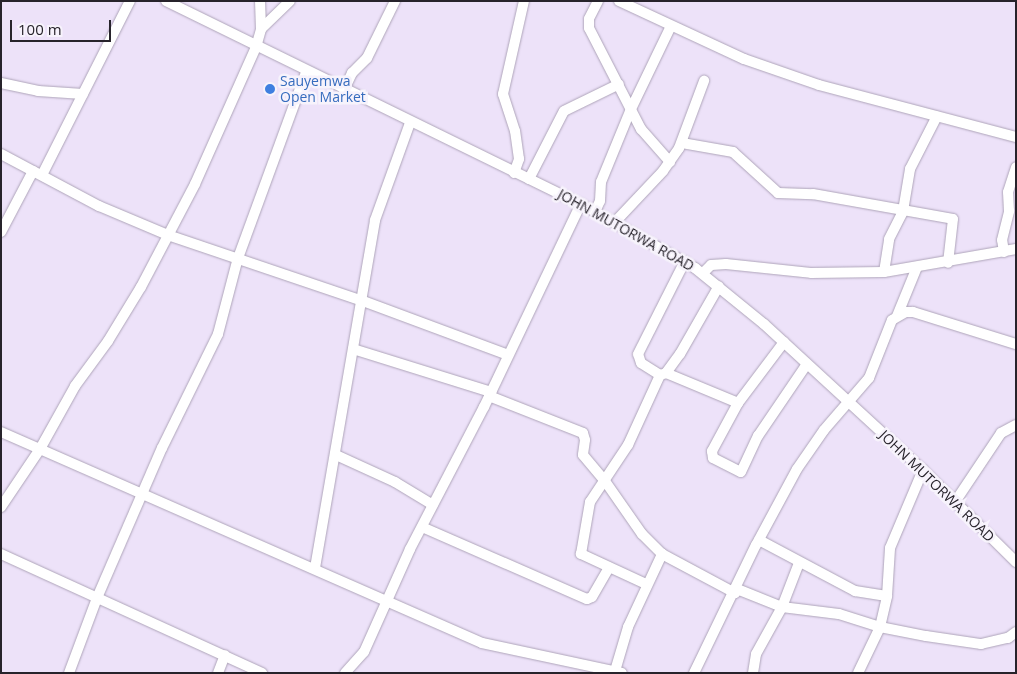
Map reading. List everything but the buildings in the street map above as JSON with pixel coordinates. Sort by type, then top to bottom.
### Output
[{"type":"street","points":[[1,232],[83,94],[130,1]]},
{"type":"street","name":"JOHN MUTORWA ROAD","points":[[166,1],[410,123],[580,204],[685,261],[719,286],[784,342],[923,470],[1016,562]]},
{"type":"street","points":[[1,507],[40,448],[75,386],[108,341],[141,287],[168,236],[220,131],[256,47],[260,29],[260,1]]},
{"type":"street","points":[[260,29],[290,1]]},
{"type":"street","points":[[344,90],[352,73],[367,58],[395,1]]},
{"type":"street","points":[[514,173],[518,160],[515,131],[502,94],[524,1]]},
{"type":"street","points":[[598,1],[589,19],[589,28],[648,141],[670,162]]},
{"type":"street","points":[[619,1],[744,59],[819,85],[1016,137]]},
{"type":"street","points":[[595,212],[600,201],[601,182],[631,109],[671,26]]},
{"type":"street","points":[[69,673],[96,598],[142,494],[218,334],[238,258],[306,72]]},
{"type":"street","points":[[615,222],[670,162],[682,143],[704,81]]},
{"type":"street","points":[[1,84],[38,91],[83,94]]},
{"type":"street","points":[[529,179],[564,111],[619,84]]},
{"type":"street","points":[[884,272],[889,239],[904,211],[910,169],[937,116]]},
{"type":"street","points":[[315,568],[363,301],[375,220],[410,123]]},
{"type":"street","points":[[682,143],[733,152],[778,192],[812,194],[953,219],[948,263]]},
{"type":"street","points":[[1,154],[99,206],[168,236],[363,301],[508,355]]},
{"type":"street","points":[[1004,252],[1002,240],[1009,212],[1008,192],[1016,167]]},
{"type":"street","points":[[345,673],[364,652],[422,527],[490,394],[580,204]]},
{"type":"street","points":[[703,273],[711,265],[726,264],[812,273],[884,272],[948,263],[1016,249]]},
{"type":"street","points":[[685,261],[638,354],[641,363],[663,374],[738,403]]},
{"type":"street","points":[[694,673],[736,591],[759,540],[797,469],[848,401],[869,378],[890,323],[896,316],[917,267]]},
{"type":"street","points":[[646,584],[583,556],[580,551],[590,502],[628,445],[663,374],[719,286]]},
{"type":"street","points":[[896,316],[913,312],[1016,344]]},
{"type":"street","points":[[784,342],[738,403],[711,455],[740,472],[758,436],[807,364]]},
{"type":"street","points":[[353,349],[490,394],[583,433],[586,440],[582,456],[605,481],[642,534],[662,554],[736,591],[782,607],[839,614],[880,627],[981,644],[1008,638],[1016,632]]},
{"type":"street","points":[[955,502],[1001,433],[1016,425]]},
{"type":"street","points":[[1,432],[315,568],[386,602],[498,648],[618,672],[646,584],[662,554]]},
{"type":"street","points":[[336,455],[384,476],[433,505]]},
{"type":"street","points":[[858,673],[880,627],[887,596],[890,548],[923,470]]},
{"type":"street","points":[[422,527],[587,600],[592,597],[608,567]]},
{"type":"street","points":[[759,540],[799,563],[855,591],[887,596]]},
{"type":"street","points":[[1,554],[262,673]]},
{"type":"street","points":[[753,673],[756,654],[782,607],[799,563]]},
{"type":"street","points":[[218,673],[225,655]]},
{"type":"place","name":"Sauyemwa Open Market","points":[[270,89]]}]
